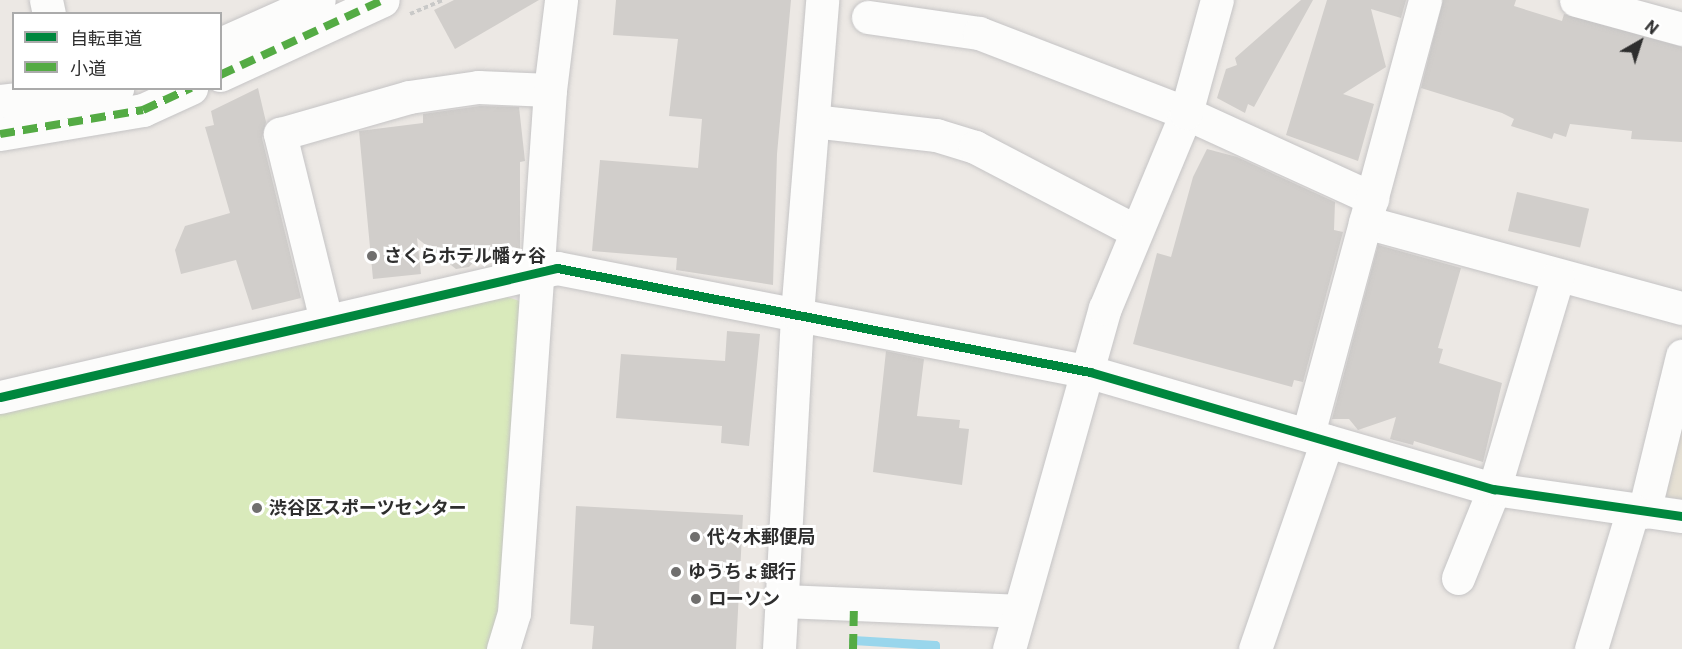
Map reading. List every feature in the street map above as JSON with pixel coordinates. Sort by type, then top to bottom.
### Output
[{"type":"street","points":[[222,43],[286,8],[319,0]]},
{"type":"street","points":[[222,74],[383,0]]},
{"type":"street","points":[[503,649],[514,613],[549,90],[561,0]]},
{"type":"street","points":[[779,649],[797,314],[822,0]]},
{"type":"street","points":[[1010,649],[1017,611],[1090,372],[1105,308],[1134,230],[1186,113],[1217,0]]},
{"type":"street","points":[[1255,649],[1318,437],[1368,210],[1425,0]]},
{"type":"street","points":[[1576,0],[1682,29]]},
{"type":"street","points":[[868,17],[979,33],[1186,113],[1368,210],[1558,276],[1682,308]]},
{"type":"street","points":[[326,320],[280,134],[409,97],[478,87],[549,90]]},
{"type":"street","points":[[0,101],[89,90]]},
{"type":"street","points":[[0,134],[143,110],[187,90]]},
{"type":"street","points":[[813,121],[936,135],[975,147],[1134,230]]},
{"type":"street","points":[[0,397],[557,267],[1090,372],[1494,489],[1682,516]]},
{"type":"street","points":[[1458,578],[1494,489],[1558,276]]},
{"type":"street","points":[[1591,649],[1639,511],[1682,356]]},
{"type":"street","points":[[782,601],[1017,611]]},
{"type":"shaded area","points":[[1682,391],[1682,499],[1664,497]]},
{"type":"green space","name":"渋谷区スポーツセンター","points":[[501,295],[526,303],[494,649],[0,649],[0,406]]},
{"type":"building","points":[[454,0],[539,0],[455,49],[434,10]]},
{"type":"building","points":[[616,0],[791,0],[777,154],[773,285],[676,270],[677,258],[592,251],[600,160],[698,168],[702,119],[669,116],[678,39],[613,35]]},
{"type":"building","points":[[1301,0],[1313,0],[1254,107],[1248,104],[1245,113],[1217,98],[1226,69],[1237,65],[1235,58]]},
{"type":"building","points":[[1327,0],[1406,0],[1401,18],[1371,9],[1386,67],[1343,94],[1374,104],[1358,161],[1286,135]]},
{"type":"building","points":[[1443,0],[1516,0],[1514,6],[1562,21],[1564,14],[1682,47],[1682,142],[1631,139],[1632,131],[1570,124],[1566,137],[1554,133],[1552,139],[1511,126],[1514,119],[1502,113],[1421,88]]},
{"type":"building","points":[[258,88],[266,122],[262,138],[301,298],[252,310],[236,260],[181,274],[175,250],[185,226],[230,213],[205,127],[214,125],[211,111]]},
{"type":"building","points":[[480,106],[519,107],[525,161],[520,162],[520,253],[477,258],[469,267],[456,269],[417,238],[421,274],[373,279],[359,131],[423,123],[423,114]]},
{"type":"building","points":[[1207,149],[1237,157],[1335,202],[1334,230],[1343,232],[1303,382],[1294,380],[1292,387],[1133,344],[1157,253],[1171,257],[1193,177]]},
{"type":"building","points":[[1517,192],[1589,209],[1580,248],[1508,231]]},
{"type":"building","points":[[1378,245],[1461,268],[1438,348],[1443,349],[1439,363],[1502,383],[1483,462],[1414,441],[1413,445],[1390,439],[1396,417],[1358,430],[1349,419],[1332,419]]},
{"type":"building","points":[[727,331],[760,334],[749,446],[721,443],[722,426],[616,418],[621,354],[725,361]]},
{"type":"building","points":[[886,351],[924,359],[917,416],[960,420],[959,428],[969,429],[962,485],[873,472]]},
{"type":"building","points":[[576,506],[743,515],[736,649],[592,649],[594,626],[570,624]]},
{"type":"waterway","points":[[853,640],[935,645],[935,649]]},
{"type":"marked path","points":[[222,74],[383,0]]},
{"type":"marked path","points":[[0,134],[143,110],[187,90]]},
{"type":"marked path","points":[[853,649],[854,604]]},
{"type":"cycle path","points":[[0,397],[557,268],[1090,372],[1494,489],[1682,516]]},
{"type":"place","name":"さくらホテル幡ヶ谷","points":[[372,256]]},
{"type":"place","name":"渋谷区スポーツセンター","points":[[257,508]]},
{"type":"place","name":"代々木郵便局","points":[[695,537]]},
{"type":"place","name":"ゆうちょ銀行","points":[[676,572]]},
{"type":"place","name":"ローソン","points":[[696,599]]}]
